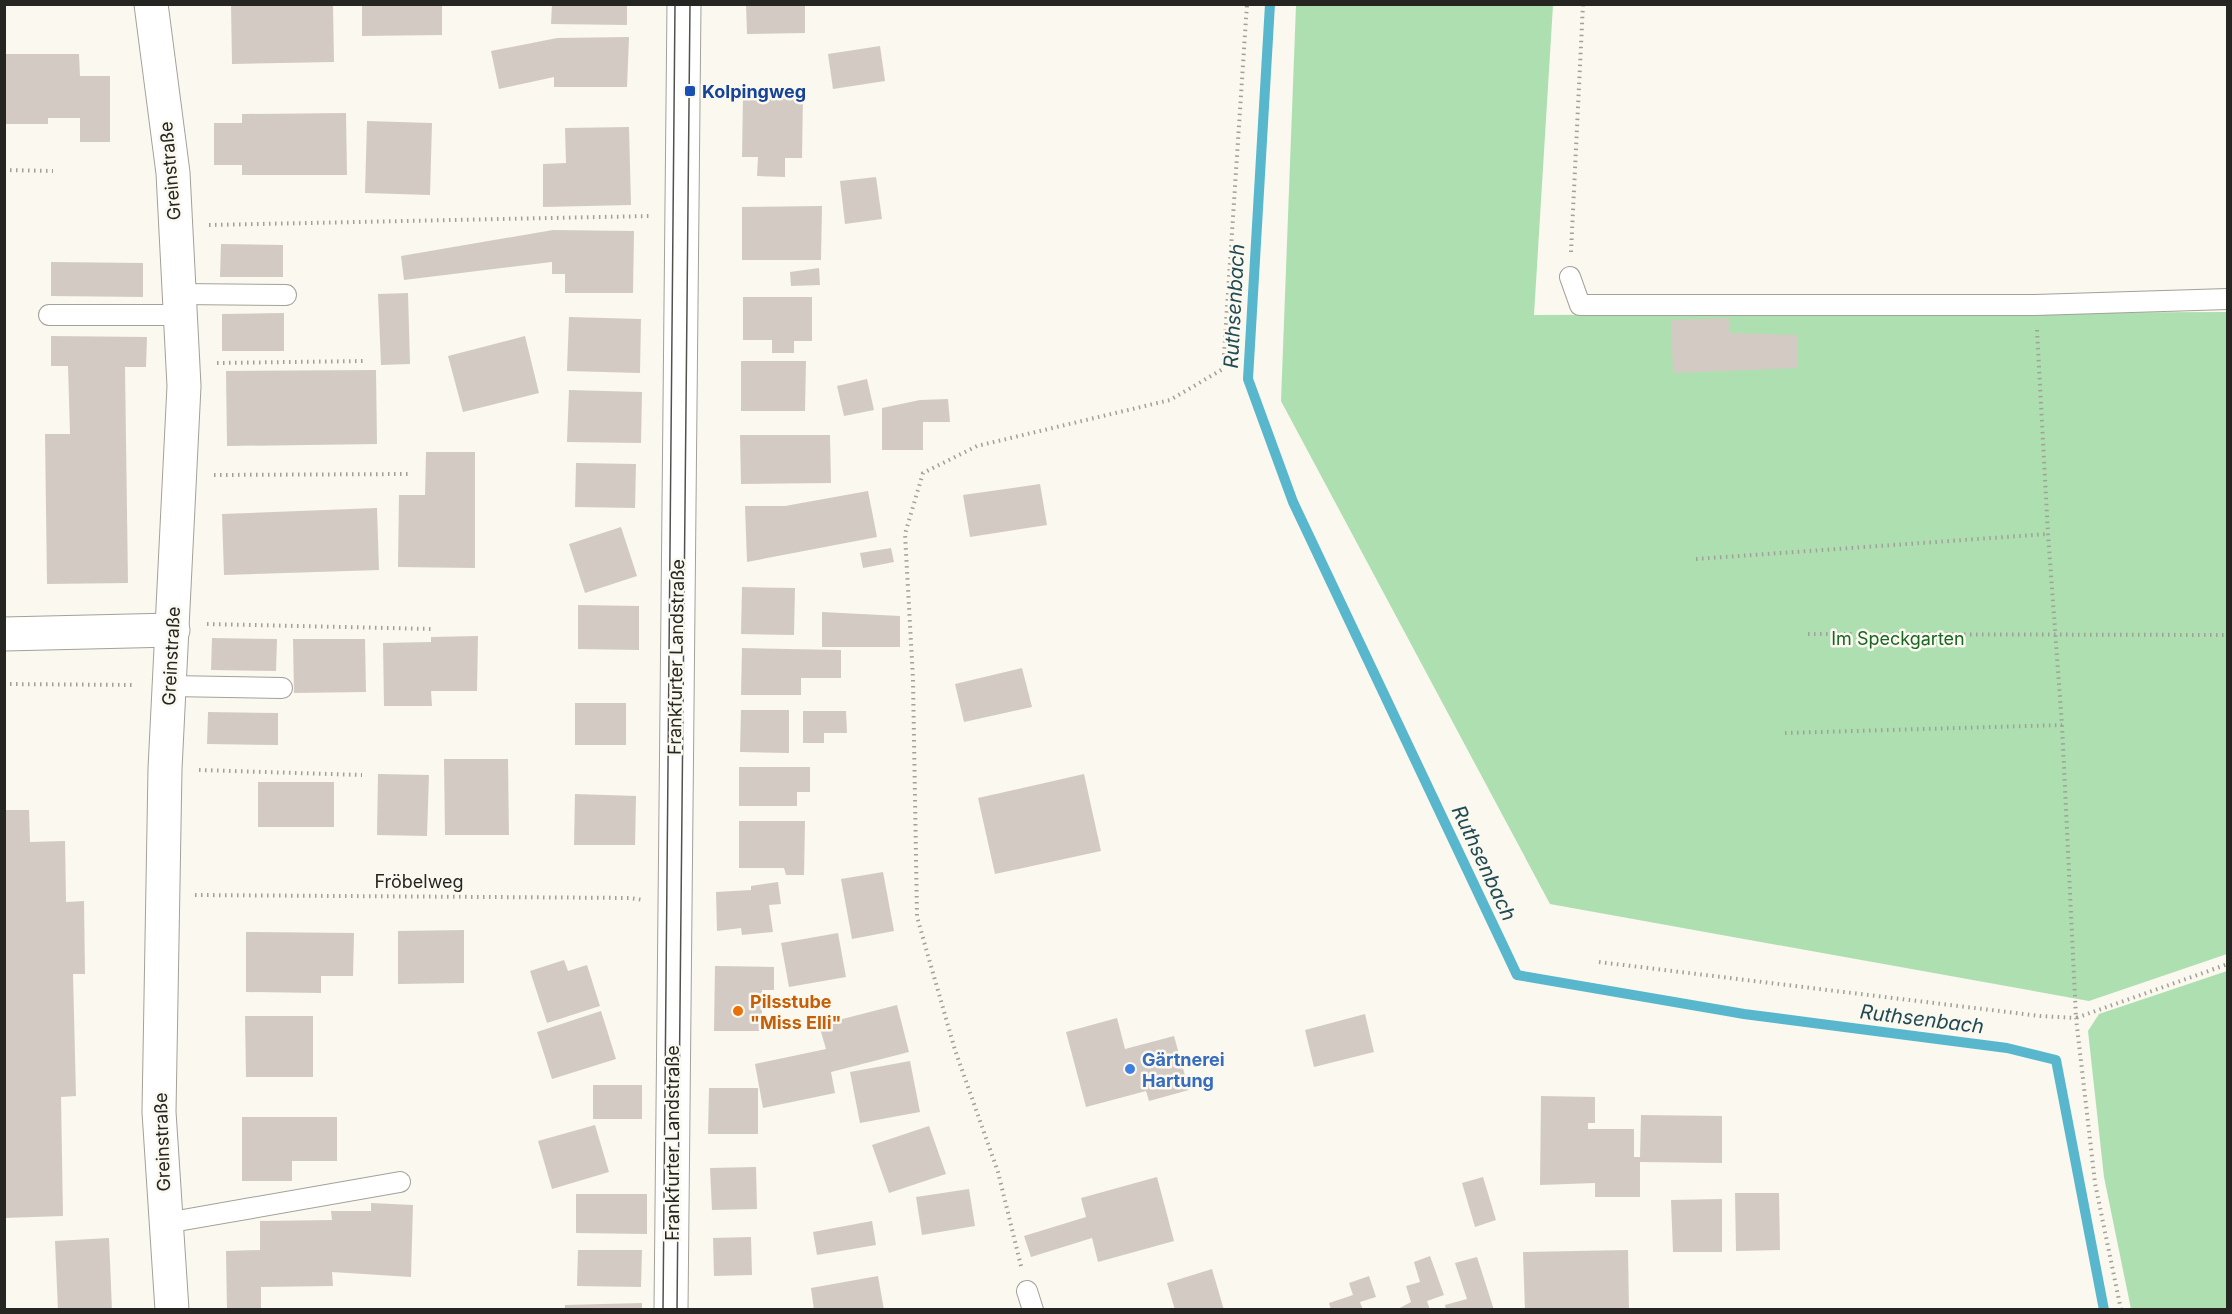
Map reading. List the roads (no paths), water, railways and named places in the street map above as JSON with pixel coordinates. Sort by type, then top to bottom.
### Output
[{"type":"street","name":"Greinstraße","points":[[152,4],[172,173],[183,364],[180,475],[165,769],[159,1112],[172,1310]]},
{"type":"street","name":"Frankfurter Landstraße","points":[[671,1310],[673,904],[684,4]]},
{"type":"street","points":[[4,634],[173,626]]},
{"type":"lane","points":[[1570,278],[1580,305],[2035,305],[2228,299]]},
{"type":"lane","points":[[49,315],[286,295]]},
{"type":"lane","points":[[170,686],[282,688]]},
{"type":"lane","points":[[166,1223],[400,1182]]},
{"type":"waterway","name":"Ruthsenbach","points":[[1270,4],[1248,379],[1293,502],[1517,975],[1744,1014],[2007,1048],[2056,1060],[2104,1310]]},
{"type":"tram line","points":[[663,1310],[675,4]]},
{"type":"tram line","points":[[677,1310],[690,4]]},
{"type":"place","name":"Kolpingweg","points":[[690,91]]},
{"type":"place","name":"Pilsstube \"Miss Elli\"","points":[[738,1011]]},
{"type":"place","name":"Gärtnerei Hartung","points":[[1130,1069]]},
{"type":"park label","name":"Im Speckgarten","points":[[1898,638]]}]
